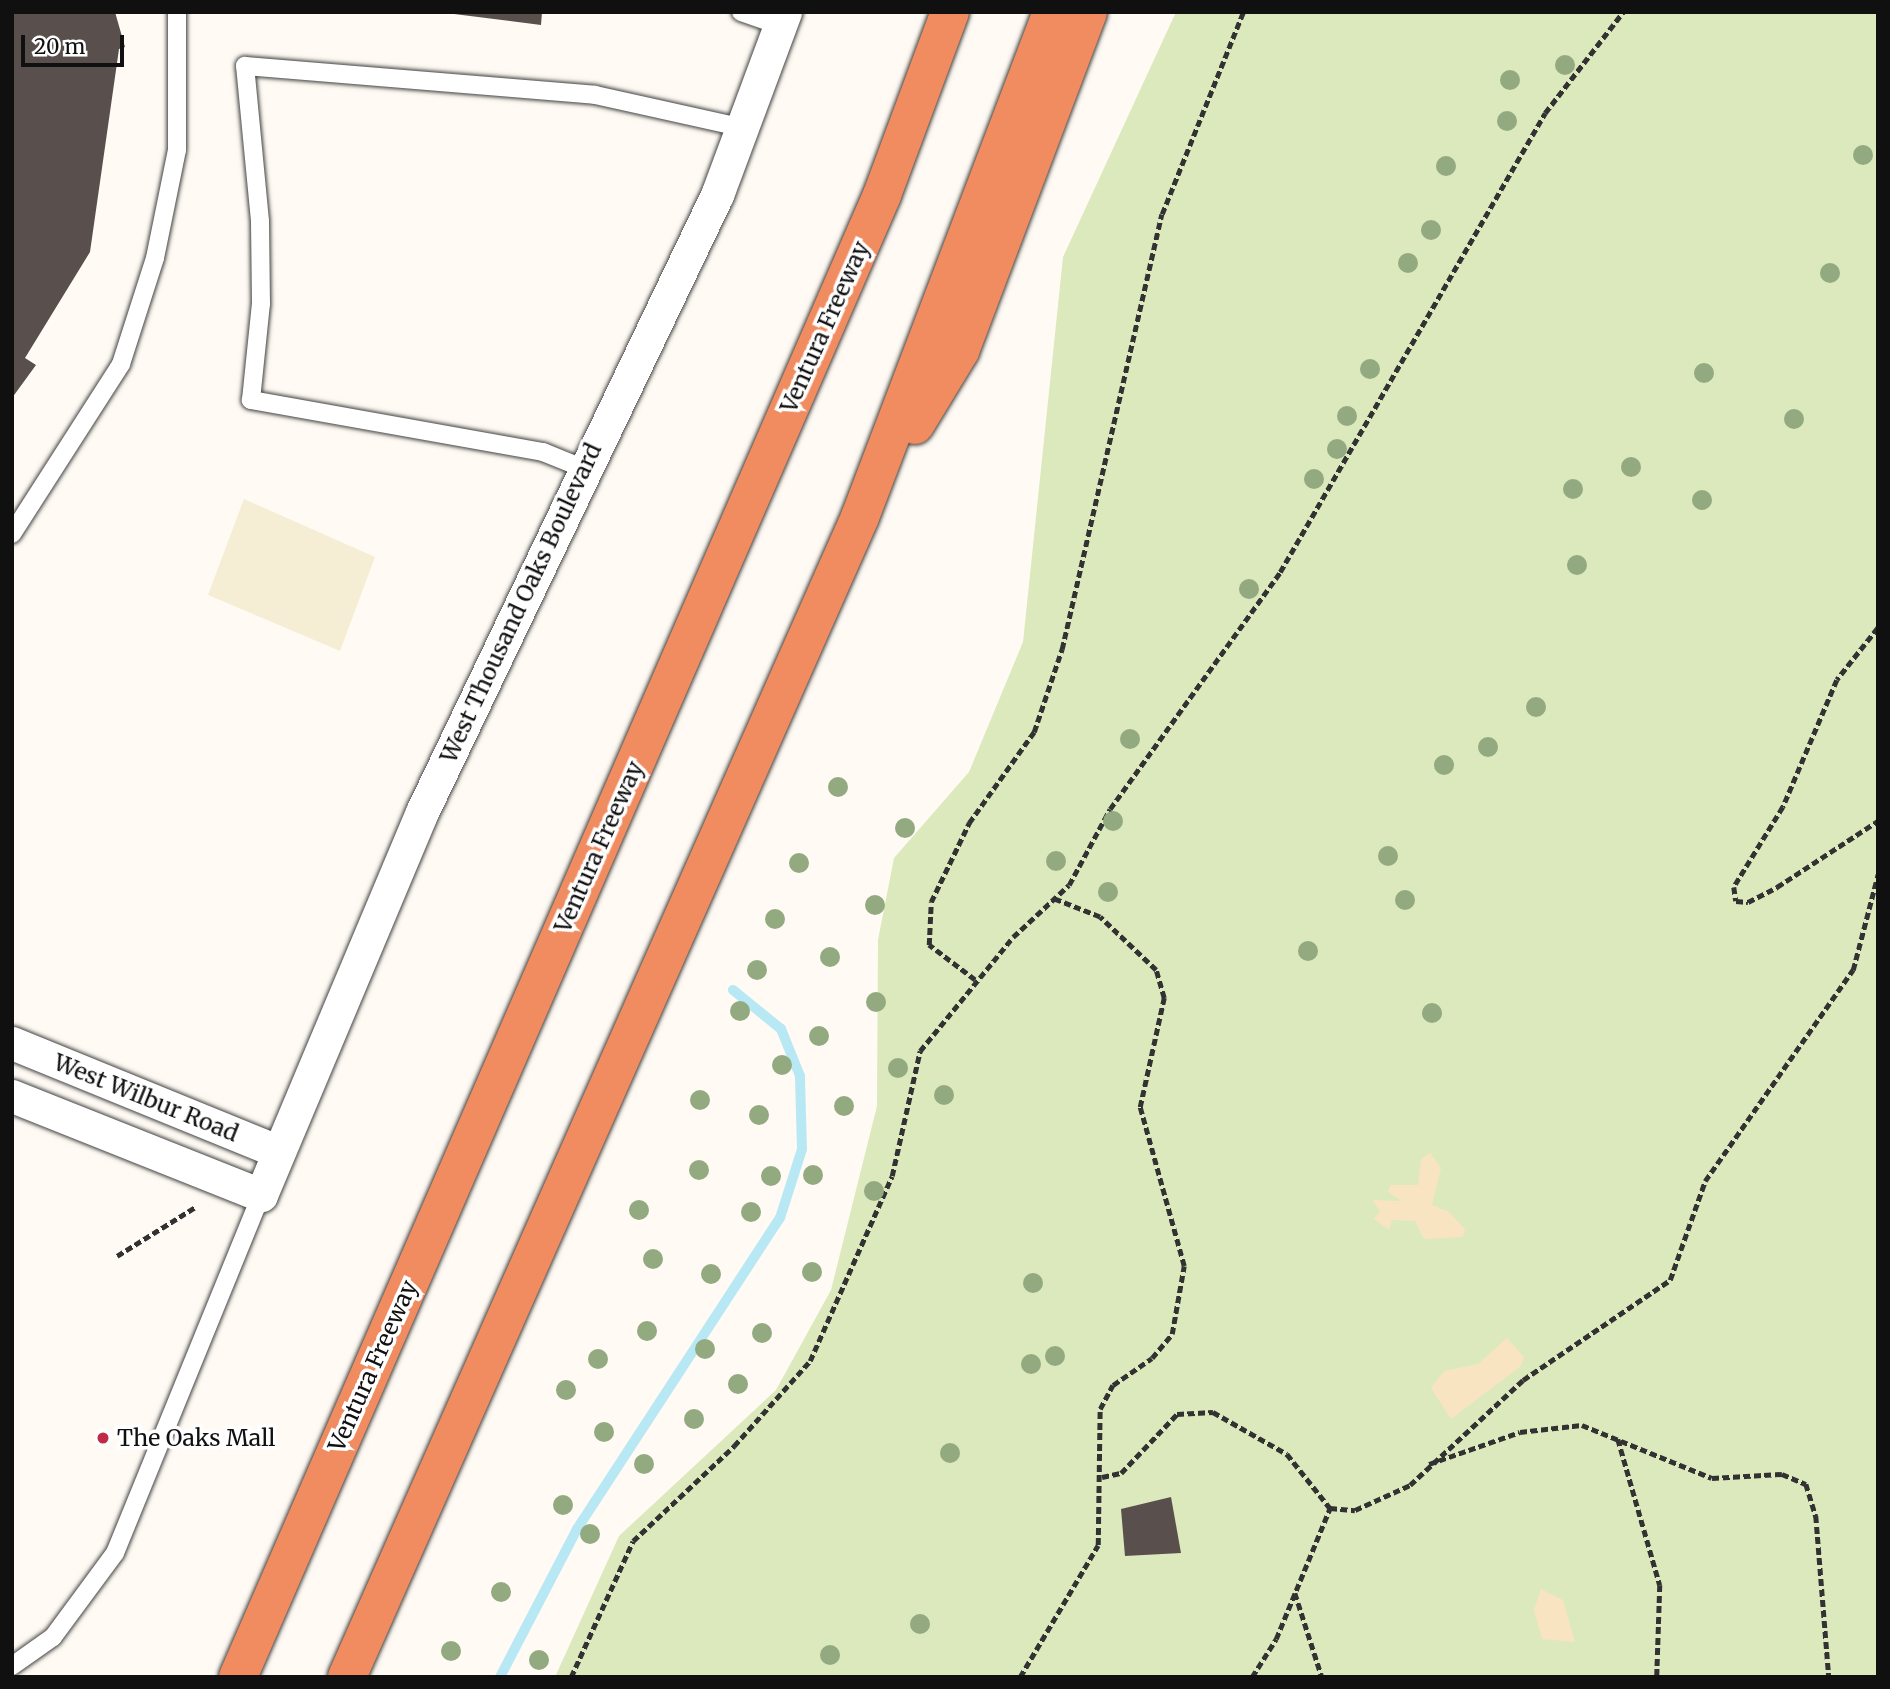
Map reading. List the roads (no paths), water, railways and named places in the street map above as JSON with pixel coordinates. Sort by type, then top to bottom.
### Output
[{"type":"highway","points":[[882,195],[927,12]]},
{"type":"highway","name":"Ventura Freeway","points":[[238,1677],[882,195],[950,12]]},
{"type":"highway","points":[[347,1677],[860,517],[1052,12]]},
{"type":"highway","points":[[860,517],[960,351],[1088,12]]},
{"type":"street","name":"West Thousand Oaks Boulevard","points":[[261,1195],[422,812],[744,128],[783,19]]},
{"type":"street","name":"West Wilbur Road","points":[[12,1044],[279,1152]]},
{"type":"street","name":"West Wilbur Road","points":[[12,1096],[261,1195]]},
{"type":"lane","points":[[12,534],[121,364],[147,284],[177,150],[177,12]]},
{"type":"lane","points":[[741,12],[783,19]]},
{"type":"lane","points":[[585,469],[543,452],[251,400],[261,304],[261,221],[246,66],[595,95],[744,128]]},
{"type":"lane","points":[[12,1666],[53,1637],[115,1553],[261,1195]]},
{"type":"waterway","points":[[500,1677],[577,1529],[780,1218],[802,1149],[800,1076],[781,1029],[733,990]]},
{"type":"place","name":"The Oaks Mall","points":[[103,1438]]}]
